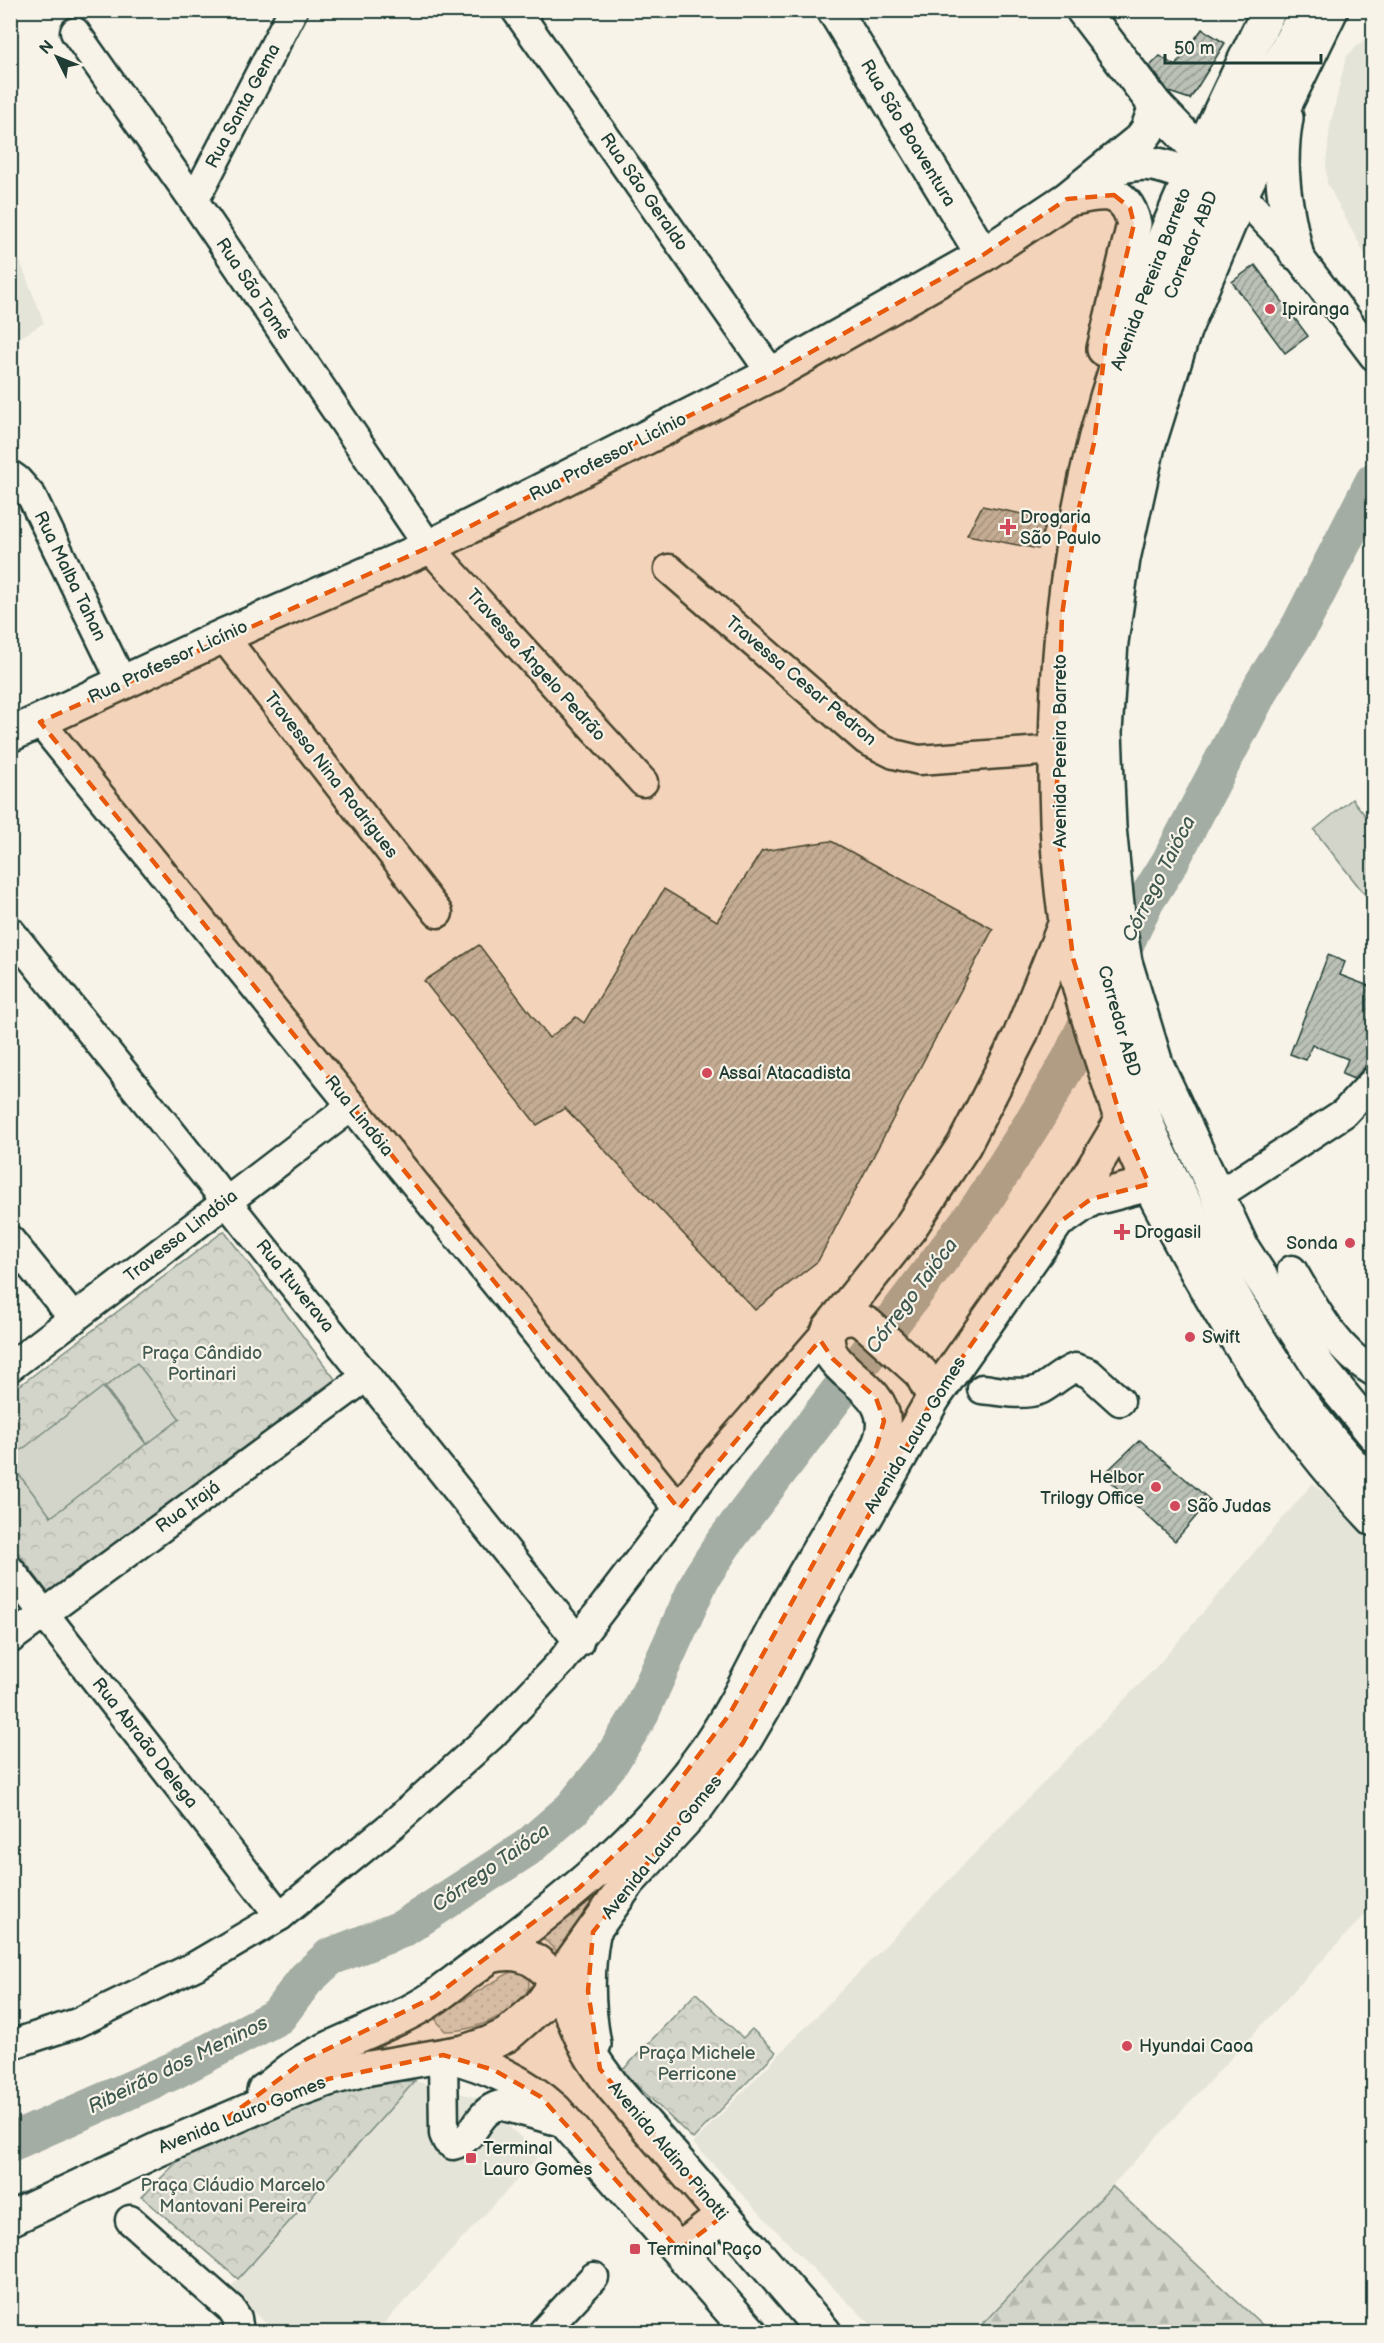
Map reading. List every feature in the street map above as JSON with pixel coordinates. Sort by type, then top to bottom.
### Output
[{"type":"main road","name":"Rua São Boaventura","points":[[834,10],[983,255]]},
{"type":"main road","points":[[1083,10],[1213,177]]},
{"type":"main road","name":"Avenida Pereira Barreto","points":[[1269,10],[1213,177],[1184,331],[1148,446],[1123,559],[1111,642],[1105,732],[1109,827],[1108,932],[1125,962],[1118,1026],[1122,1122],[1149,1184],[1209,1294],[1266,1386],[1311,1448],[1374,1519]]},
{"type":"main road","name":"Avenida Pereira Barreto","points":[[1331,10],[1290,92],[1213,177],[1120,356],[1094,443],[1075,525],[1062,615],[1057,684],[1056,816],[1066,922],[1082,995],[1118,1026],[1156,1064],[1242,1248],[1319,1366],[1374,1434]]},
{"type":"main road","points":[[1290,92],[1281,145],[1281,176],[1285,207],[1296,254]]},
{"type":"main road","name":"Rua Professor Licínio","points":[[10,735],[223,636],[429,547],[772,374],[983,255],[1067,199],[1141,139],[1147,131],[1156,106]]},
{"type":"main road","points":[[1096,176],[1123,165],[1139,162],[1213,177]]},
{"type":"main road","points":[[1067,199],[1102,192],[1114,195],[1130,208],[1134,224],[1098,382],[1094,443]]},
{"type":"main road","points":[[835,1344],[964,1145],[1020,1036],[1066,922]]},
{"type":"main road","name":"Avenida Lauro Gomes","points":[[10,2219],[140,2157],[328,2079],[364,2069],[443,2055],[488,2044],[507,2035],[540,2006],[629,1881],[717,1781],[743,1743],[770,1697],[808,1620],[934,1397],[1057,1224],[1156,1064]]},
{"type":"main road","name":"Avenida Lauro Gomes","points":[[1057,1224],[1091,1199],[1149,1184]]},
{"type":"main road","points":[[835,1344],[854,1317],[872,1328],[902,1355],[927,1381],[934,1397]]},
{"type":"main road","name":"Avenida Lauro Gomes","points":[[223,2121],[305,2060],[402,2016],[434,1997],[554,1908],[628,1844],[666,1803],[708,1748],[734,1707],[776,1624],[874,1455],[882,1436],[884,1420],[879,1403],[835,1344]]},
{"type":"main road","points":[[593,1932],[589,1954],[588,1991],[592,2032],[600,2069]]},
{"type":"main road","name":"Avenida Aldino Pinotti","points":[[490,1956],[511,1952],[543,1965],[556,1983],[586,2048],[600,2069],[824,2332]]},
{"type":"main road","points":[[434,1997],[419,2015],[417,2026],[425,2044],[443,2055],[476,2063],[518,2082],[541,2097],[569,2124],[750,2332]]},
{"type":"main road","points":[[679,2250],[723,2216]]},
{"type":"street","name":"Rua Santa Gema","points":[[194,201],[293,10]]},
{"type":"street","name":"Corredor ABD","points":[[1108,932],[1082,793],[1082,693],[1090,598],[1111,493],[1154,342],[1213,177],[1233,146],[1304,10]]},
{"type":"street","name":"Rua São Geraldo","points":[[526,14],[772,374]]},
{"type":"street","name":"Rua São Tomé","points":[[75,32],[194,201],[429,547]]},
{"type":"street","points":[[1213,177],[1296,254],[1374,356]]},
{"type":"street","name":"Corredor ABD","points":[[1111,493],[1162,404]]},
{"type":"street","name":"Rua Malba Tahan","points":[[10,476],[17,480],[32,497],[122,682]]},
{"type":"street","name":"Travessa Ângelo Pedrão","points":[[429,547],[643,782]]},
{"type":"street","name":"Travessa Cesar Pedron","points":[[669,569],[866,740],[894,754],[919,760],[1056,750]]},
{"type":"street","name":"Travessa Nina Rodrigues","points":[[223,636],[438,913]]},
{"type":"street","name":"Rua Lindóia","points":[[40,722],[679,1509]]},
{"type":"street","name":"Rua Ituverava","points":[[10,931],[579,1642]]},
{"type":"street","name":"Corredor ABD","points":[[1118,1026],[1139,1091],[1168,1167],[1228,1284],[1280,1370],[1318,1420],[1374,1484]]},
{"type":"street","points":[[1217,1196],[1344,1113],[1374,1081]]},
{"type":"street","name":"Travessa Lindóia","points":[[10,1367],[351,1106]]},
{"type":"street","points":[[10,1240],[74,1319]]},
{"type":"street","points":[[1293,1270],[1326,1328],[1357,1363],[1374,1372]]},
{"type":"street","points":[[10,2045],[77,2022],[145,1992],[197,1965],[280,1916],[392,1825],[492,1735],[579,1642],[717,1458],[776,1389],[835,1344]]},
{"type":"street","points":[[982,1389],[1016,1392],[1039,1390],[1062,1373],[1075,1368],[1089,1373],[1120,1401]]},
{"type":"street","name":"Rua Irajá","points":[[10,1639],[367,1376]]},
{"type":"street","name":"Rua Abraão Delega","points":[[10,1570],[280,1916]]},
{"type":"street","points":[[443,2055],[444,2134],[447,2141],[453,2145],[469,2137],[489,2108],[500,2105],[569,2124]]},
{"type":"street","points":[[130,2220],[231,2309],[237,2318],[239,2331]]},
{"type":"street","points":[[543,2332],[594,2277]]},
{"type":"highlighted area","points":[[1114,195],[1130,208],[1134,224],[1106,340],[1094,443],[1075,525],[1062,615],[1056,816],[1073,958],[1122,1122],[1149,1184],[1091,1199],[1057,1224],[934,1397],[743,1743],[593,1932],[588,1991],[600,2069],[723,2216],[679,2250],[541,2097],[494,2070],[443,2055],[328,2079],[223,2121],[305,2060],[434,1997],[579,1888],[646,1825],[729,1715],[874,1455],[884,1421],[876,1398],[833,1359],[820,1340],[679,1509],[40,722],[429,547],[772,374],[983,255],[1067,199]]},
{"type":"shaded area","points":[[1373,31],[1373,270],[1327,183],[1326,165],[1330,126],[1346,57]]},
{"type":"shaded area","points":[[11,238],[44,323],[10,343]]},
{"type":"shaded area","points":[[1313,1483],[1373,1540],[1373,1906],[975,2332],[879,2332],[807,2263],[693,2143],[1158,1665]]},
{"type":"shaded area","points":[[415,2081],[478,2098],[540,2155],[376,2332],[276,2332],[228,2290]]},
{"type":"green space","points":[[1352,799],[1373,825],[1373,891],[1367,897],[1314,830]]},
{"type":"green space","name":"Praça Cândido Portinari","points":[[224,1231],[335,1379],[49,1594],[11,1543],[11,1392]]},
{"type":"green space","points":[[137,1363],[180,1419],[147,1444],[105,1387]]},
{"type":"green space","points":[[103,1387],[146,1444],[51,1517],[11,1464],[11,1458]]},
{"type":"green space","points":[[627,1865],[557,1952],[540,1935]]},
{"type":"green space","points":[[514,1970],[522,1970],[528,1979],[528,1987],[517,2004],[497,2018],[478,2026],[445,2031],[436,2020],[441,2013]]},
{"type":"green space","name":"Praça Michele Perricone","points":[[696,1993],[743,2038],[752,2029],[776,2052],[693,2139],[622,2071]]},
{"type":"green space","name":"Praça Cláudio Marcelo Mantovani Pereira","points":[[377,2081],[415,2081],[238,2279],[142,2197],[176,2163],[214,2137],[316,2096]]},
{"type":"green space","points":[[1112,2186],[1270,2332],[975,2332]]},
{"type":"building","points":[[1202,29],[1225,43],[1190,99],[1169,92],[1150,66],[1160,56],[1175,66]]},
{"type":"building","name":"Ipiranga","points":[[1255,265],[1308,336],[1285,353],[1232,282]]},
{"type":"building","name":"Drogaria São Paulo","points":[[982,506],[1047,519],[1038,549],[967,535]]},
{"type":"building","name":"Assaí Atacadista","points":[[831,841],[993,929],[818,1261],[755,1310],[565,1108],[537,1125],[424,981],[479,945],[549,1038],[576,1017],[584,1023],[664,889],[717,921],[762,851]]},
{"type":"building","points":[[1328,955],[1345,962],[1340,975],[1374,988],[1374,1047],[1365,1067],[1354,1079],[1342,1074],[1348,1059],[1312,1045],[1306,1060],[1290,1054]]},
{"type":"building","name":"Helbor Trilogy Office","points":[[1140,1440],[1210,1500],[1175,1541],[1103,1475]]},
{"type":"waterway","name":"Córrego Taióca","points":[[10,2143],[175,2070],[278,2016],[306,1979],[330,1957],[402,1929],[527,1848],[572,1809],[609,1764],[639,1716],[701,1578],[723,1544],[981,1205],[1039,1113],[1071,1058],[1145,902],[1170,862],[1263,684],[1300,626],[1374,481]]},
{"type":"place","name":"Ipiranga","points":[[1270,309]]},
{"type":"place","name":"Drogaria São Paulo","points":[[1008,527]]},
{"type":"place","name":"Assaí Atacadista","points":[[707,1073]]},
{"type":"place","name":"Drogasil","points":[[1122,1232]]},
{"type":"place","name":"Sonda","points":[[1350,1243]]},
{"type":"place","name":"Swift","points":[[1190,1337]]},
{"type":"place","name":"Helbor Trilogy Office","points":[[1156,1487]]},
{"type":"place","name":"São Judas","points":[[1175,1506]]},
{"type":"place","name":"Hyundai Caoa","points":[[1127,2046]]},
{"type":"place","name":"Terminal Lauro Gomes","points":[[471,2158]]},
{"type":"place","name":"Terminal Paço","points":[[635,2249]]},
{"type":"water label","name":"Ribeirão dos Meninos","points":[[178,2065]]}]
